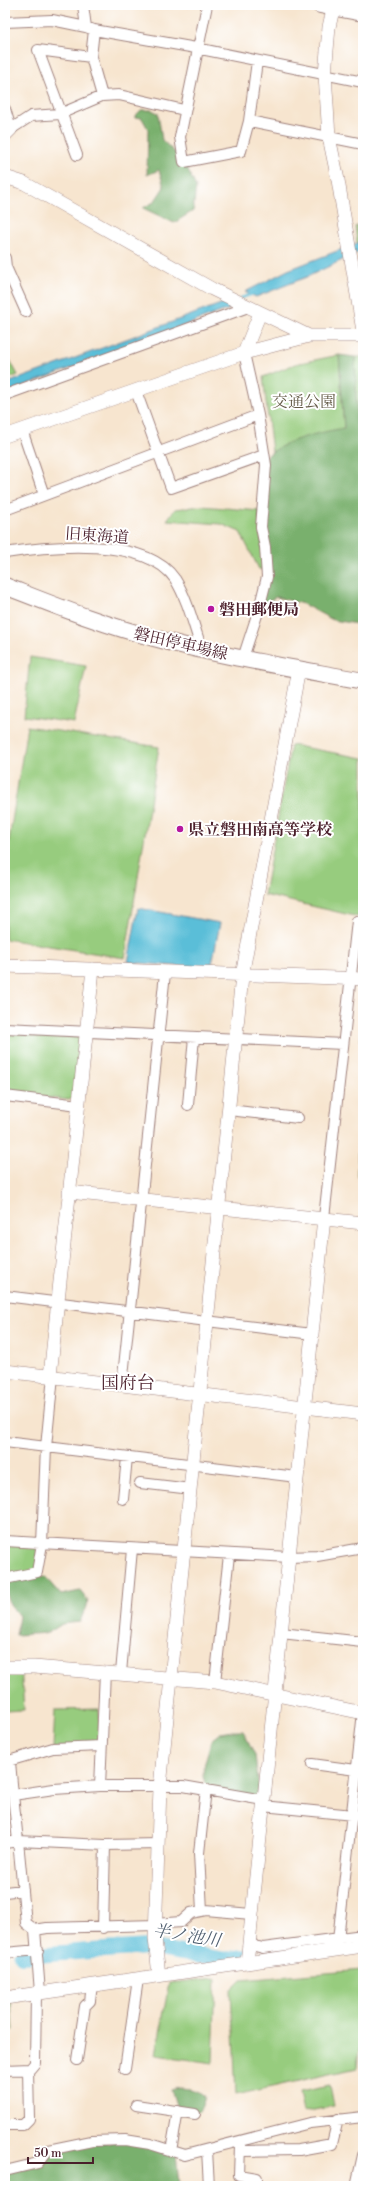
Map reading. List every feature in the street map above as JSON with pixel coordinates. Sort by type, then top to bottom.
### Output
[{"type":"main road","points":[[329,6],[363,13]]},
{"type":"main road","name":"磐田停車場線","points":[[5,586],[108,625],[202,650],[363,681]]},
{"type":"street","points":[[83,5],[90,29],[91,57],[102,96]]},
{"type":"street","points":[[207,5],[196,48],[180,137],[184,162],[241,151],[249,121],[257,61]]},
{"type":"street","points":[[329,6],[326,74],[329,137],[338,180],[363,331]]},
{"type":"street","points":[[5,22],[52,20],[90,29],[196,48],[363,82]]},
{"type":"street","points":[[77,155],[60,114],[38,50],[91,57]]},
{"type":"street","points":[[5,109],[8,132],[31,116],[60,114],[102,96],[118,95],[184,110]]},
{"type":"street","points":[[249,121],[363,144]]},
{"type":"street","points":[[5,177],[24,183],[229,297],[309,336]]},
{"type":"street","points":[[5,258],[6,267],[26,312]]},
{"type":"street","points":[[5,395],[246,306]]},
{"type":"street","points":[[243,658],[259,609],[267,576],[265,546],[261,527],[266,465],[258,415],[244,353],[260,313]]},
{"type":"street","points":[[5,436],[244,353],[309,336],[363,336]]},
{"type":"street","points":[[136,391],[171,488],[264,455]]},
{"type":"street","points":[[5,510],[258,415]]},
{"type":"street","points":[[22,430],[44,495]]},
{"type":"street","name":"旧東海道","points":[[5,553],[39,548],[78,547],[130,551],[142,555],[159,564],[174,578],[183,596],[202,650]]},
{"type":"street","points":[[159,1976],[155,1925],[160,1786],[209,1321],[242,976],[299,669]]},
{"type":"street","points":[[247,1963],[324,1218],[357,920]]},
{"type":"street","points":[[5,966],[242,976],[363,979]]},
{"type":"street","points":[[5,1579],[37,1572],[42,1544],[46,1447],[57,1302],[93,969]]},
{"type":"street","points":[[122,1386],[166,972]]},
{"type":"street","points":[[5,1028],[343,1044]]},
{"type":"street","points":[[188,1105],[194,1037]]},
{"type":"street","points":[[5,1096],[79,1105]]},
{"type":"street","points":[[229,1110],[298,1118]]},
{"type":"street","points":[[69,1192],[363,1222]]},
{"type":"street","points":[[5,1296],[312,1334]]},
{"type":"street","points":[[5,1371],[363,1414]]},
{"type":"street","points":[[5,1442],[297,1477]]},
{"type":"street","points":[[123,1499],[127,1457]]},
{"type":"street","points":[[140,1483],[191,1489]]},
{"type":"street","points":[[5,1541],[229,1555],[289,1557],[317,1556],[363,1548]]},
{"type":"street","points":[[121,1673],[132,1549]]},
{"type":"street","points":[[215,1682],[229,1555]]},
{"type":"street","points":[[281,1633],[363,1642]]},
{"type":"street","points":[[5,1667],[21,1666],[121,1673],[215,1682],[275,1693],[363,1713],[338,1943]]},
{"type":"street","points":[[100,1786],[105,1672]]},
{"type":"street","points":[[5,2070],[28,2069],[35,2063],[38,1992],[38,1950],[35,1930],[26,1923],[13,1795],[8,1762],[53,1748],[101,1746]]},
{"type":"street","points":[[312,1764],[356,1770]]},
{"type":"street","points":[[13,1795],[54,1789],[100,1786],[160,1786],[206,1789],[263,1803],[363,1816]]},
{"type":"street","points":[[202,1910],[199,1853],[206,1789]]},
{"type":"street","points":[[5,1844],[18,1841],[105,1845],[159,1844]]},
{"type":"street","points":[[103,1928],[105,1845]]},
{"type":"street","points":[[5,1892],[23,1890]]},
{"type":"street","points":[[35,1930],[47,1928],[103,1928],[181,1922],[191,1913],[202,1910],[251,1914]]},
{"type":"street","points":[[5,1998],[38,1992],[247,1963],[338,1943],[363,1935]]},
{"type":"street","points":[[249,1941],[255,1946],[263,1948],[338,1943],[363,1946]]},
{"type":"street","points":[[5,1953],[38,1950]]},
{"type":"street","points":[[125,2069],[138,1979]]},
{"type":"street","points":[[77,2060],[85,2006],[90,2001],[92,1985]]},
{"type":"street","points":[[5,2125],[23,2126],[29,2119],[28,2069]]},
{"type":"street","points":[[136,2105],[194,2114]]},
{"type":"street","points":[[170,2151],[178,2111]]},
{"type":"street","points":[[5,2172],[38,2163],[48,2150],[92,2141],[125,2140],[150,2144],[170,2151],[185,2154],[207,2150],[240,2140],[310,2123],[363,2117]]},
{"type":"street","points":[[241,2151],[299,2150],[332,2144],[338,2119]]},
{"type":"street","points":[[240,2140],[241,2151],[239,2175],[257,2178],[256,2186]]},
{"type":"street","points":[[207,2150],[209,2186]]},
{"type":"street","points":[[356,2186],[363,2155]]},
{"type":"green space","points":[[141,110],[152,110],[158,113],[162,140],[183,160],[196,187],[193,211],[174,223],[143,208],[154,202],[164,187],[159,170],[147,175],[148,129],[142,118],[134,117]]},
{"type":"green space","points":[[363,222],[363,263],[360,264],[355,227]]},
{"type":"green space","points":[[5,351],[18,375],[5,380]]},
{"type":"green space","name":"交通公園","points":[[339,355],[344,428],[272,452],[263,377],[295,364]]},
{"type":"green space","points":[[339,355],[355,357],[357,425],[363,425],[363,625],[333,620],[303,604],[276,597],[258,606],[265,577],[259,517],[265,458],[273,451],[292,441],[344,428]]},
{"type":"green space","points":[[355,357],[363,357],[363,425],[357,425]]},
{"type":"green space","points":[[202,506],[260,511],[265,570],[259,569],[240,532],[221,524],[167,520],[175,509]]},
{"type":"green space","points":[[30,657],[86,666],[74,723],[24,716]]},
{"type":"green space","points":[[27,726],[159,747],[125,958],[5,939],[5,866]]},
{"type":"green space","points":[[291,745],[363,758],[363,918],[264,895]]},
{"type":"green space","points":[[5,1033],[78,1037],[80,1039],[72,1098],[69,1100],[5,1093]]},
{"type":"green space","points":[[361,1036],[363,1036],[363,1176],[357,1176]]},
{"type":"green space","points":[[5,1541],[37,1543],[37,1572],[5,1579]]},
{"type":"green space","points":[[45,1577],[61,1595],[80,1591],[88,1601],[80,1622],[62,1624],[48,1633],[16,1635],[19,1616],[7,1598],[10,1578]]},
{"type":"green space","points":[[21,1666],[24,1710],[5,1711],[5,1668]]},
{"type":"green space","points":[[99,1709],[101,1746],[53,1748],[55,1710]]},
{"type":"green space","points":[[243,1731],[255,1755],[259,1788],[254,1799],[222,1793],[208,1786],[204,1780],[203,1773],[211,1740],[220,1733]]},
{"type":"green space","points":[[363,1970],[363,2011],[357,2068],[236,2095],[231,1990],[241,1980]]},
{"type":"green space","points":[[216,1978],[213,2063],[156,2055],[169,1983]]},
{"type":"green space","points":[[11,2002],[13,2030],[5,2030],[5,2003]]},
{"type":"green space","points":[[330,2085],[334,2106],[304,2112],[300,2091]]},
{"type":"green space","points":[[179,2088],[194,2090],[203,2095],[205,2098],[199,2111],[186,2112],[176,2106],[171,2090]]},
{"type":"green space","points":[[125,2140],[176,2153],[179,2186],[5,2186],[5,2172],[39,2166],[48,2150]]},
{"type":"water","points":[[363,241],[363,250],[309,276],[256,297],[245,292],[288,270]]},
{"type":"water","points":[[226,302],[234,307],[5,393],[5,384]]},
{"type":"water","points":[[138,908],[220,923],[211,969],[128,962]]},
{"type":"waterway","points":[[241,298],[253,294]]},
{"type":"waterway","name":"半ノ池川","points":[[21,1956],[147,1947],[225,1960],[244,1957]]},
{"type":"place","name":"磐田郵便局","points":[[211,609]]},
{"type":"place","name":"県立磐田南高等学校","points":[[180,829]]},
{"type":"district","name":"国府台","points":[[128,1383]]}]
